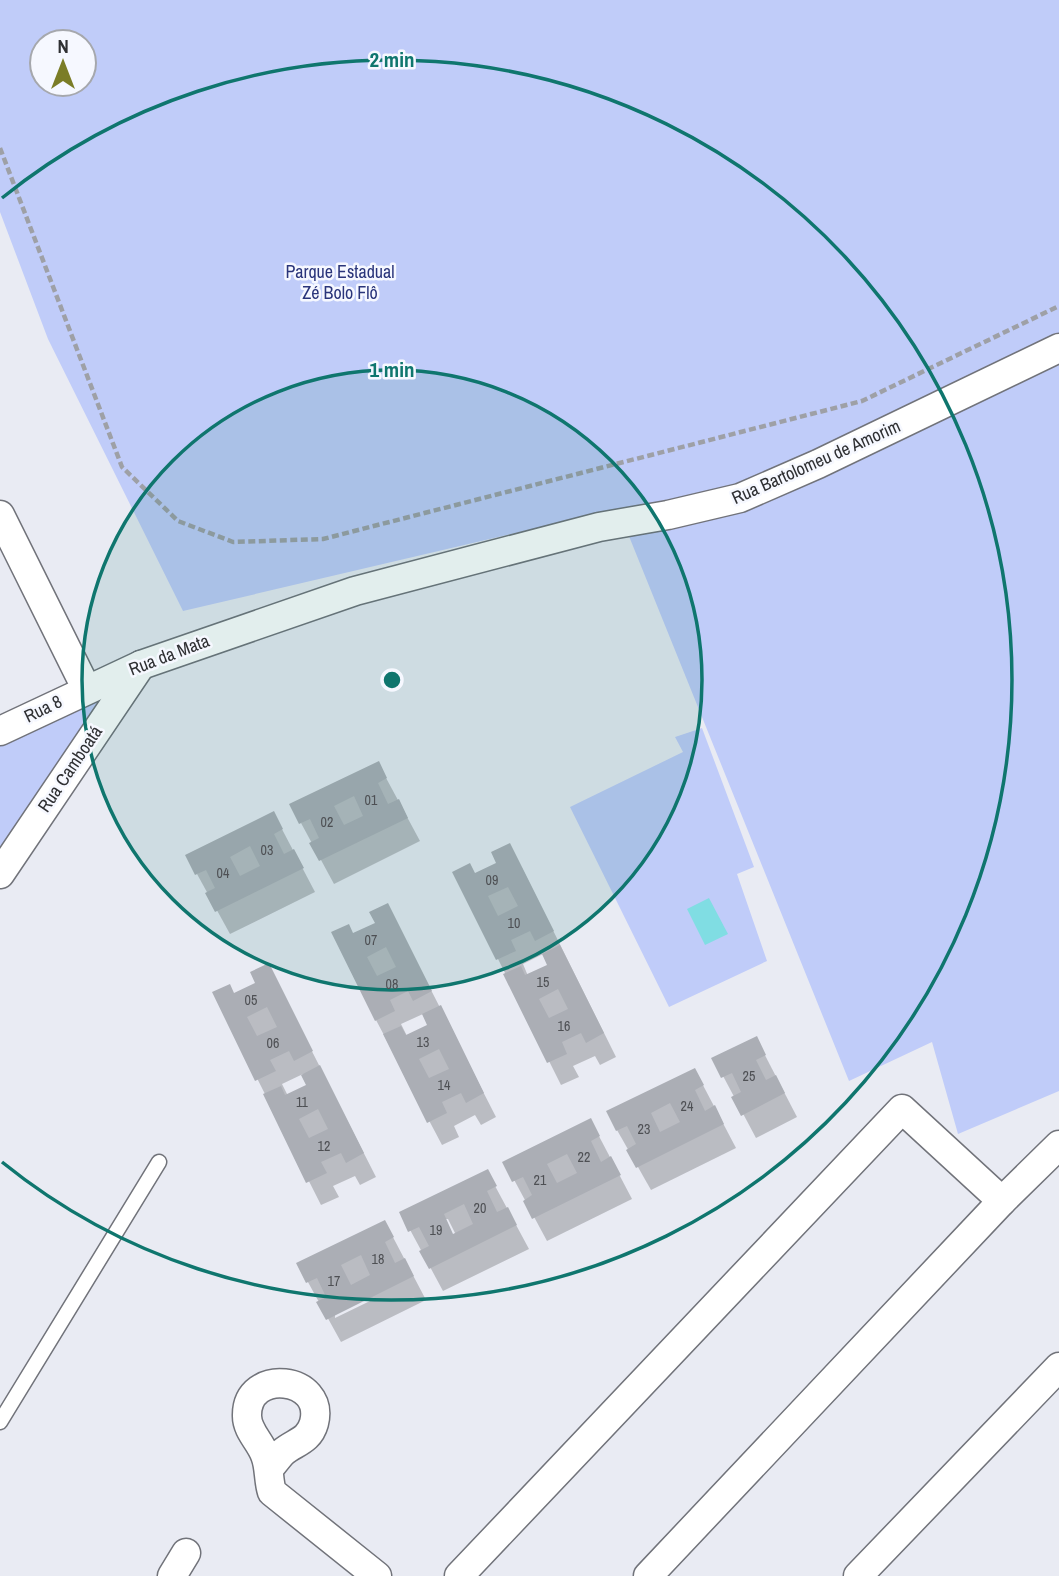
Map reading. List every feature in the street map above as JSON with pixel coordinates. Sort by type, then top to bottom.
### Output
[{"type":"street","name":"Rua Bartolomeu de Amorim","points":[[437,568],[599,527],[668,515],[740,498],[818,464],[1059,348]]},
{"type":"street","points":[[0,515],[86,688]]},
{"type":"street","name":"Rua da Mata","points":[[86,688],[141,665],[355,591],[437,568]]},
{"type":"street","name":"Rua Camboatá","points":[[0,874],[141,665]]},
{"type":"street","name":"Rua 8","points":[[0,731],[86,688]]},
{"type":"street","points":[[459,1576],[902,1109],[1002,1201]]},
{"type":"street","points":[[648,1576],[1002,1201],[1059,1145]]},
{"type":"street","points":[[858,1576],[1059,1367]]},
{"type":"street","points":[[269,1469],[272,1492],[277,1497],[377,1576]]},
{"type":"lane","points":[[0,1422],[159,1162]]},
{"type":"path","points":[[0,148],[122,467],[178,521],[233,542],[323,539],[862,401],[1059,306]]},
{"type":"green space","name":"Parque Estadual Zé Bolo Flô","points":[[0,0],[1059,0],[1059,1091],[958,1134],[932,1042],[849,1081],[618,509],[183,611],[48,339],[0,212]]},
{"type":"green space","points":[[104,692],[0,854],[0,744]]},
{"type":"green space","points":[[702,728],[754,867],[737,874],[767,961],[669,1007],[570,807],[683,752],[675,737]]},
{"type":"shaded area","points":[[709,898],[728,934],[705,945],[687,909]]},
{"type":"building","points":[[379,761],[387,778],[378,783],[388,804],[399,799],[408,818],[319,861],[309,843],[319,838],[310,819],[299,824],[289,804]],"holes":[[[354,796],[363,816],[344,825],[334,806]]]},
{"type":"building","points":[[274,811],[283,829],[274,834],[284,854],[294,849],[304,868],[215,912],[205,893],[215,888],[206,870],[195,875],[185,855]],"holes":[[[250,846],[260,866],[240,876],[230,857]]]},
{"type":"building","points":[[510,843],[554,931],[535,941],[530,931],[511,940],[516,951],[496,960],[452,872],[470,863],[475,873],[496,863],[491,852]],"holes":[[[508,887],[518,906],[498,916],[488,896]]]},
{"type":"building","points":[[388,903],[432,991],[413,1001],[408,991],[390,1000],[395,1011],[375,1021],[331,932],[349,924],[353,933],[375,923],[369,912]],"holes":[[[386,947],[396,967],[377,976],[367,957]]]},
{"type":"building","points":[[560,945],[604,1033],[586,1043],[581,1033],[562,1042],[567,1054],[547,1063],[503,974],[521,966],[525,975],[547,965],[542,954]],"holes":[[[558,989],[568,1009],[549,1018],[539,999]]]},
{"type":"building","points":[[269,963],[313,1051],[294,1061],[289,1051],[270,1060],[276,1071],[255,1081],[212,992],[230,984],[234,993],[255,983],[250,972]],"holes":[[[267,1007],[277,1027],[257,1036],[247,1017]]]},
{"type":"building","points":[[441,1005],[484,1093],[466,1103],[461,1093],[442,1102],[447,1113],[427,1123],[383,1034],[401,1026],[406,1035],[427,1025],[422,1014]],"holes":[[[439,1049],[449,1069],[429,1078],[419,1059]]]},
{"type":"building","points":[[757,1036],[766,1055],[756,1060],[766,1080],[776,1075],[785,1093],[741,1116],[731,1097],[741,1092],[732,1073],[721,1078],[711,1058]]},
{"type":"building","points":[[320,1065],[364,1153],[346,1163],[341,1153],[321,1162],[327,1173],[306,1183],[263,1094],[281,1086],[285,1095],[306,1085],[301,1075]],"holes":[[[318,1109],[328,1129],[309,1138],[299,1119]]]},
{"type":"building","points":[[695,1068],[704,1085],[695,1090],[705,1111],[715,1105],[724,1124],[636,1168],[626,1150],[636,1144],[627,1126],[616,1131],[606,1111]],"holes":[[[670,1103],[680,1122],[660,1132],[651,1113]]]},
{"type":"building","points":[[591,1118],[600,1136],[591,1141],[601,1162],[611,1156],[621,1175],[532,1219],[523,1201],[532,1195],[523,1177],[512,1182],[502,1162]],"holes":[[[567,1154],[577,1173],[557,1183],[547,1164]]]},
{"type":"building","points":[[488,1169],[497,1186],[487,1191],[497,1212],[508,1207],[517,1225],[429,1269],[419,1251],[429,1246],[419,1227],[408,1232],[399,1212]],"holes":[[[464,1204],[473,1224],[453,1234],[444,1214]]]},
{"type":"building","points":[[385,1220],[394,1237],[385,1242],[395,1263],[405,1258],[414,1276],[326,1320],[316,1302],[326,1297],[317,1278],[306,1283],[296,1263]],"holes":[[[361,1255],[370,1275],[351,1285],[341,1265]]]}]
